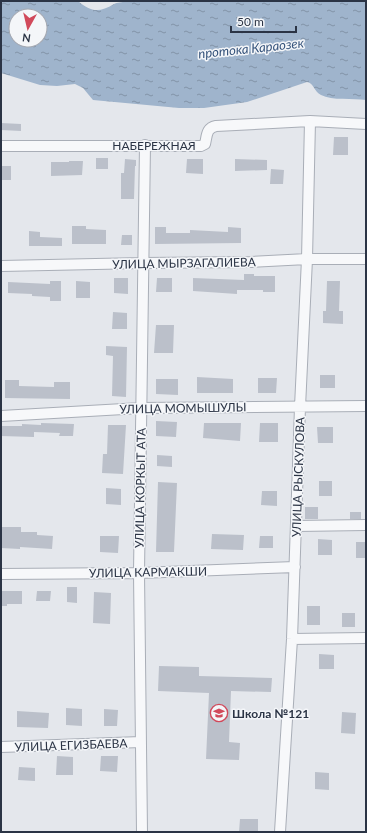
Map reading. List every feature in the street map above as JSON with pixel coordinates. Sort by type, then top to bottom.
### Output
[{"type":"street","name":"НАБЕРЕЖНАЯ","points":[[1,146],[201,146],[205,144],[208,131],[211,127],[216,126],[310,121],[366,124]]},
{"type":"street","name":"УЛИЦА РЫСКУЛОВА","points":[[280,832],[292,639],[300,407],[308,260],[310,121]]},
{"type":"street","name":"УЛИЦА КОРКЫТ АТА","points":[[142,832],[139,573],[145,145]]},
{"type":"street","name":"УЛИЦА МЫРЗАГАЛИЕВА","points":[[1,266],[366,259]]},
{"type":"street","name":"УЛИЦА МОМЫШУЛЫ","points":[[1,416],[141,408],[366,406]]},
{"type":"street","points":[[296,526],[366,525]]},
{"type":"street","name":"УЛИЦА КАРМАКШИ","points":[[1,574],[139,573],[295,567]]},
{"type":"street","points":[[292,639],[366,638]]},
{"type":"street","name":"УЛИЦА ЕГИЗБАЕВА","points":[[1,747],[141,742]]},
{"type":"water","name":"протока Караозек","points":[[1,1],[78,1],[91,9],[99,10],[109,7],[115,3],[126,1],[366,1],[366,100],[326,97],[319,94],[311,84],[307,82],[247,102],[204,108],[179,108],[93,100],[83,88],[75,84],[57,86],[40,85],[1,73]]},
{"type":"building","points":[[1,123],[21,124],[21,131],[1,130]]},
{"type":"building","points":[[334,137],[348,137],[348,155],[333,155]]},
{"type":"building","points":[[96,158],[108,158],[108,169],[96,169]]},
{"type":"building","points":[[125,159],[136,160],[134,199],[121,199],[121,173],[124,173]]},
{"type":"building","points":[[187,159],[203,159],[203,174],[186,173]]},
{"type":"building","points":[[235,159],[267,160],[267,170],[235,171]]},
{"type":"building","points":[[83,161],[82,175],[51,176],[51,162]]},
{"type":"building","points":[[1,166],[11,166],[11,180],[1,180]]},
{"type":"building","points":[[271,169],[284,170],[283,184],[270,184]]},
{"type":"building","points":[[72,226],[86,226],[86,229],[106,230],[106,244],[72,244]]},
{"type":"building","points":[[155,227],[166,227],[166,233],[190,233],[190,230],[228,232],[228,227],[241,228],[241,243],[155,244]]},
{"type":"building","points":[[29,231],[40,232],[40,237],[62,238],[62,246],[29,246]]},
{"type":"building","points":[[122,235],[132,235],[132,245],[121,245]]},
{"type":"building","points":[[244,274],[254,274],[254,276],[275,276],[275,292],[263,292],[263,290],[237,290],[237,294],[193,291],[193,278],[244,280]]},
{"type":"building","points":[[114,278],[128,278],[128,294],[114,293]]},
{"type":"building","points":[[157,278],[172,278],[172,292],[156,292]]},
{"type":"building","points":[[50,281],[61,281],[61,301],[50,301],[50,297],[32,296],[32,294],[8,293],[8,282],[50,284]]},
{"type":"building","points":[[76,281],[90,282],[90,298],[76,298]]},
{"type":"building","points":[[327,281],[340,281],[339,311],[343,311],[343,324],[323,323],[323,311],[326,311]]},
{"type":"building","points":[[113,312],[127,313],[127,329],[112,329]]},
{"type":"building","points":[[156,325],[174,325],[173,353],[154,353]]},
{"type":"building","points":[[106,346],[127,347],[126,397],[112,396],[113,356],[106,355]]},
{"type":"building","points":[[320,375],[335,375],[335,388],[320,388]]},
{"type":"building","points":[[197,377],[233,379],[233,393],[197,393]]},
{"type":"building","points":[[258,378],[277,378],[276,393],[258,393]]},
{"type":"building","points":[[156,379],[178,379],[178,395],[156,394]]},
{"type":"building","points":[[5,380],[19,380],[19,386],[54,387],[54,382],[70,382],[70,399],[5,398]]},
{"type":"building","points":[[156,421],[177,422],[176,437],[156,436]]},
{"type":"building","points":[[41,423],[74,424],[73,436],[59,436],[60,433],[34,432],[34,437],[1,436],[1,426],[22,426],[22,424],[41,425]]},
{"type":"building","points":[[204,423],[241,423],[240,441],[203,438]]},
{"type":"building","points":[[260,423],[278,423],[278,442],[259,442]]},
{"type":"building","points":[[108,425],[126,425],[123,474],[102,473],[103,454],[107,454]]},
{"type":"building","points":[[317,427],[333,427],[333,443],[318,443]]},
{"type":"building","points":[[157,455],[172,456],[172,467],[157,466]]},
{"type":"building","points":[[319,481],[332,481],[332,496],[319,496]]},
{"type":"building","points":[[158,482],[177,483],[174,552],[156,552]]},
{"type":"building","points":[[106,488],[121,489],[121,505],[106,504]]},
{"type":"building","points":[[262,491],[277,491],[277,506],[261,505]]},
{"type":"building","points":[[305,507],[318,507],[318,519],[305,519]]},
{"type":"building","points":[[350,512],[361,512],[361,519],[350,519]]},
{"type":"building","points":[[1,527],[21,527],[21,532],[37,532],[37,535],[53,536],[52,549],[20,547],[20,549],[1,548]]},
{"type":"building","points":[[212,534],[244,535],[243,550],[211,549]]},
{"type":"building","points":[[100,536],[119,536],[118,553],[100,552]]},
{"type":"building","points":[[260,536],[273,536],[273,548],[259,548]]},
{"type":"building","points":[[318,539],[332,540],[332,555],[318,555]]},
{"type":"building","points":[[356,542],[366,542],[366,558],[356,558]]},
{"type":"building","points":[[67,587],[77,587],[77,603],[67,602]]},
{"type":"building","points":[[1,591],[22,591],[22,604],[7,604],[7,606],[1,606]]},
{"type":"building","points":[[37,591],[51,591],[50,601],[36,601]]},
{"type":"building","points":[[94,592],[111,593],[110,624],[93,623]]},
{"type":"building","points":[[307,606],[320,606],[320,625],[307,625]]},
{"type":"building","points":[[342,613],[355,613],[355,627],[342,627]]},
{"type":"building","points":[[319,654],[334,655],[334,669],[319,669]]},
{"type":"building","points":[[159,666],[199,667],[199,676],[272,678],[271,692],[231,691],[229,742],[240,743],[239,760],[206,759],[209,693],[158,691]]},
{"type":"building","points":[[66,708],[82,709],[82,726],[66,725]]},
{"type":"building","points":[[104,709],[118,710],[117,726],[104,726]]},
{"type":"building","points":[[17,711],[49,713],[48,728],[17,727]]},
{"type":"building","points":[[342,712],[356,713],[355,734],[341,733]]},
{"type":"building","points":[[57,756],[73,757],[73,775],[56,775]]},
{"type":"building","points":[[101,756],[118,756],[117,772],[100,771]]},
{"type":"building","points":[[19,767],[35,768],[35,781],[18,780]]},
{"type":"building","points":[[315,772],[329,773],[329,790],[315,789]]},
{"type":"building","points":[[240,819],[258,819],[258,832],[239,832]]},
{"type":"place","name":"Школа №121","points":[[219,713]]}]
